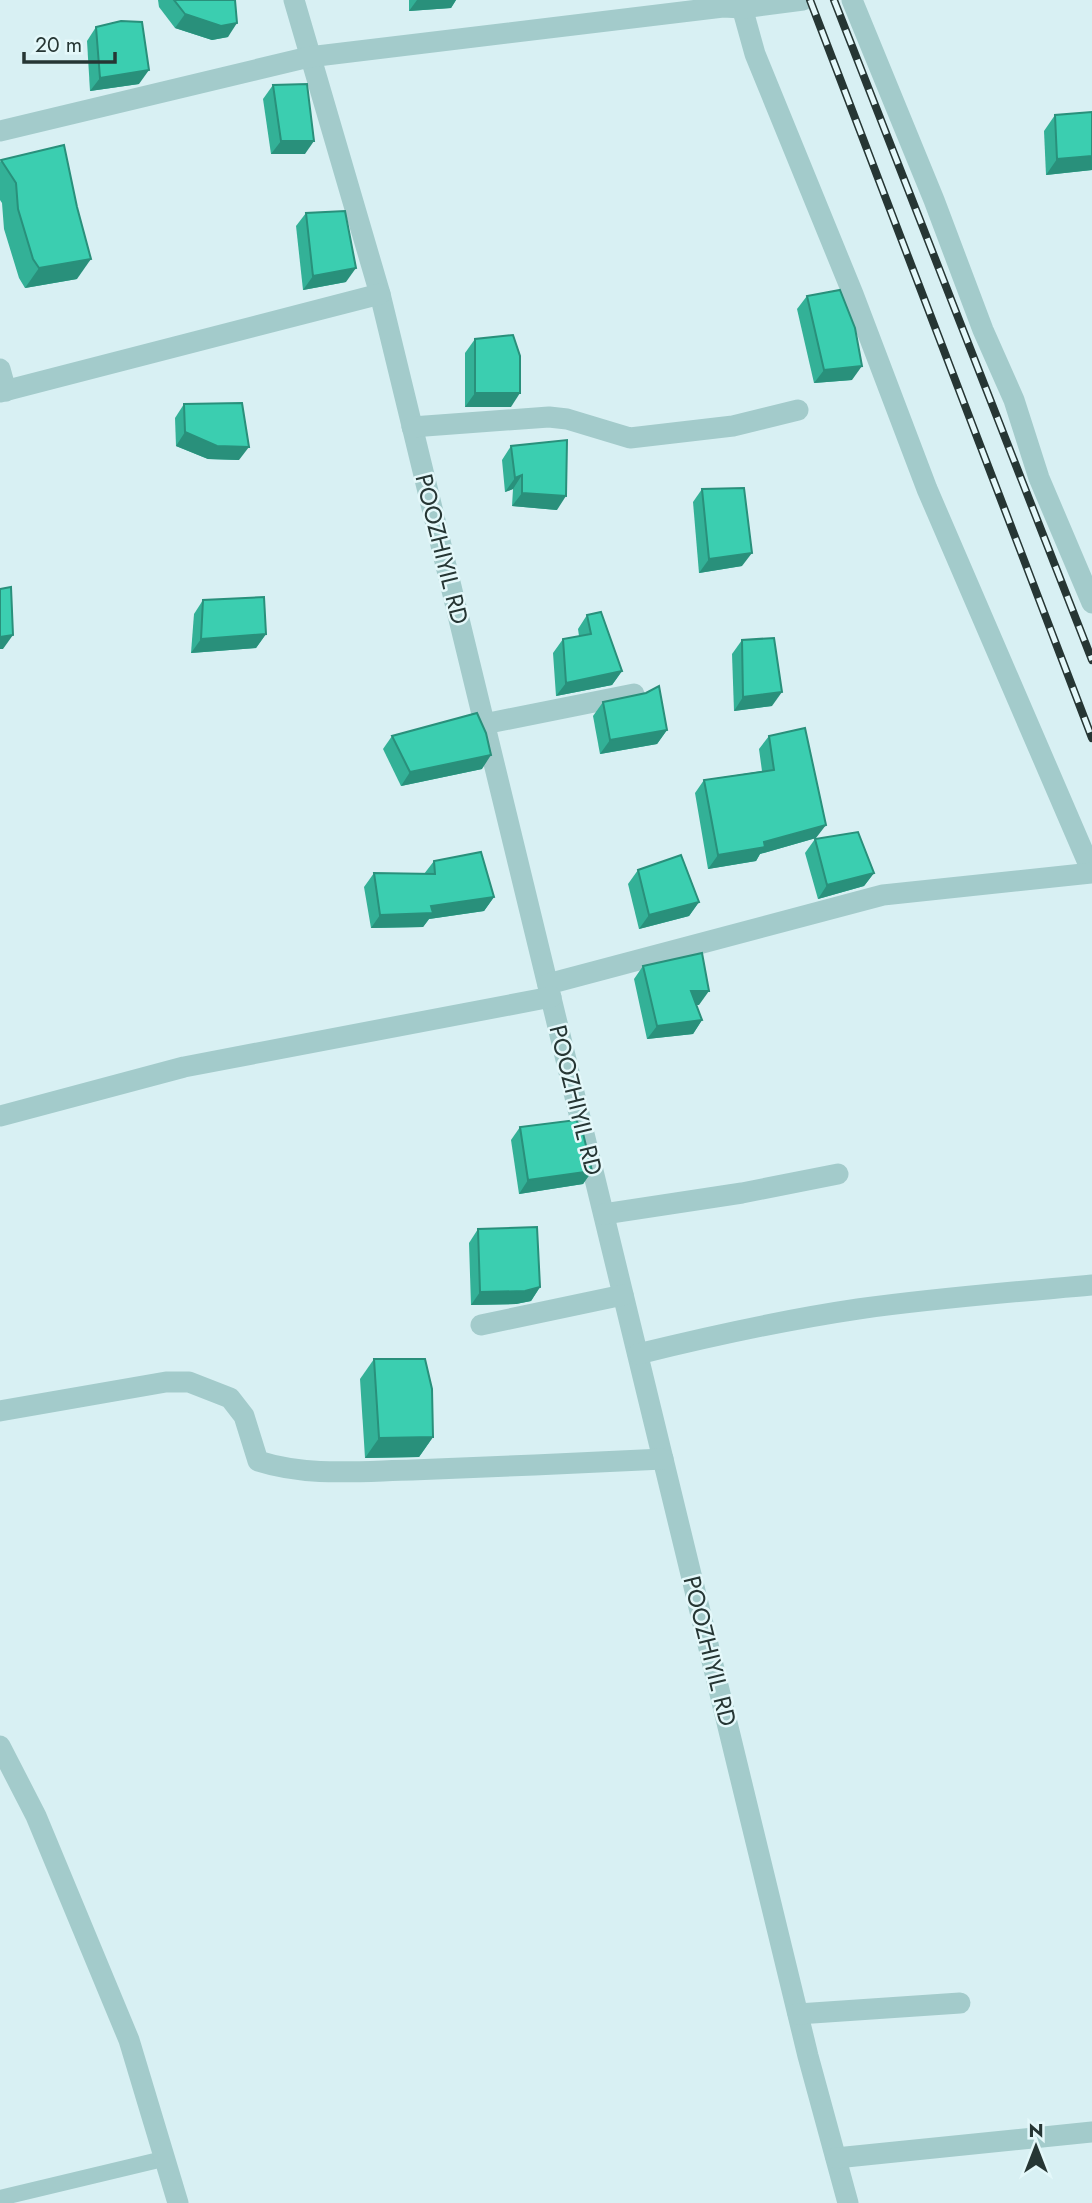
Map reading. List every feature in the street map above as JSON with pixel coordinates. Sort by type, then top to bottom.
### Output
[{"type":"street","name":"POOZHIYIL RD","points":[[294,0],[380,294],[799,2014],[848,2203]]},
{"type":"street","points":[[0,131],[309,57],[742,4],[803,0]]},
{"type":"street","points":[[852,0],[934,200],[983,330],[1014,400],[1039,478],[1092,603]]},
{"type":"street","points":[[0,1116],[184,1066],[549,990],[883,895],[1092,872],[927,488],[853,294],[755,54],[742,4]]},
{"type":"street","points":[[0,369],[3,392],[380,294]]},
{"type":"street","points":[[412,427],[549,417],[567,419],[630,438],[733,426],[799,410]]},
{"type":"street","points":[[484,724],[634,694]]},
{"type":"street","points":[[604,1214],[742,1193],[838,1174]]},
{"type":"street","points":[[638,1354],[734,1331],[857,1310],[958,1296],[1092,1285]]},
{"type":"street","points":[[481,1325],[623,1295]]},
{"type":"street","points":[[0,1411],[166,1382],[188,1382],[230,1398],[244,1416],[258,1461],[281,1468],[314,1472],[663,1459]]},
{"type":"street","points":[[0,1746],[36,1816],[129,2040],[177,2203]]},
{"type":"street","points":[[799,2014],[960,2003]]},
{"type":"street","points":[[836,2158],[1092,2132]]},
{"type":"lane","points":[[0,2198],[163,2159]]},
{"type":"building","points":[[174,0],[235,0],[237,23],[221,26],[185,14]]},
{"type":"building","points":[[121,21],[142,22],[149,70],[100,78],[96,27]]},
{"type":"building","points":[[307,84],[314,141],[281,141],[273,85]]},
{"type":"building","points":[[1092,112],[1092,156],[1057,159],[1055,115]]},
{"type":"building","points":[[64,145],[91,259],[39,268],[33,259],[18,209],[16,183],[1,160]]},
{"type":"building","points":[[345,211],[356,268],[313,276],[306,213]]},
{"type":"building","points":[[840,290],[855,328],[862,366],[824,370],[807,296]]},
{"type":"building","points":[[513,335],[520,356],[520,393],[475,393],[475,339]]},
{"type":"building","points":[[242,403],[249,447],[217,446],[185,432],[184,404]]},
{"type":"building","points":[[567,440],[566,496],[522,493],[522,475],[515,478],[511,446]]},
{"type":"building","points":[[744,488],[752,553],[709,559],[702,489]]},
{"type":"building","points":[[11,587],[13,635],[0,637],[0,589]]},
{"type":"building","points":[[264,597],[266,634],[201,639],[203,600]]},
{"type":"building","points":[[601,612],[622,671],[566,683],[563,639],[591,634],[587,615]]},
{"type":"building","points":[[774,638],[782,692],[743,697],[742,640]]},
{"type":"building","points":[[659,686],[667,730],[610,740],[603,702],[646,693]]},
{"type":"building","points":[[477,713],[486,733],[491,755],[410,772],[392,736]]},
{"type":"building","points":[[805,728],[826,825],[764,842],[765,847],[718,855],[704,780],[774,770],[769,736]]},
{"type":"building","points":[[858,832],[874,873],[827,885],[815,839]]},
{"type":"building","points":[[481,852],[494,897],[431,906],[433,913],[380,915],[374,873],[435,874],[434,861]]},
{"type":"building","points":[[681,855],[699,902],[649,915],[638,870]]},
{"type":"building","points":[[702,953],[709,991],[691,991],[702,1020],[657,1026],[643,966]]},
{"type":"building","points":[[576,1120],[582,1129],[592,1171],[528,1180],[520,1127]]},
{"type":"building","points":[[537,1227],[540,1287],[525,1291],[480,1292],[478,1229]]},
{"type":"building","points":[[374,1359],[425,1359],[432,1389],[433,1437],[379,1438]]},
{"type":"railway","points":[[810,0],[1092,738]]},
{"type":"railway","points":[[834,0],[1092,660]]}]
